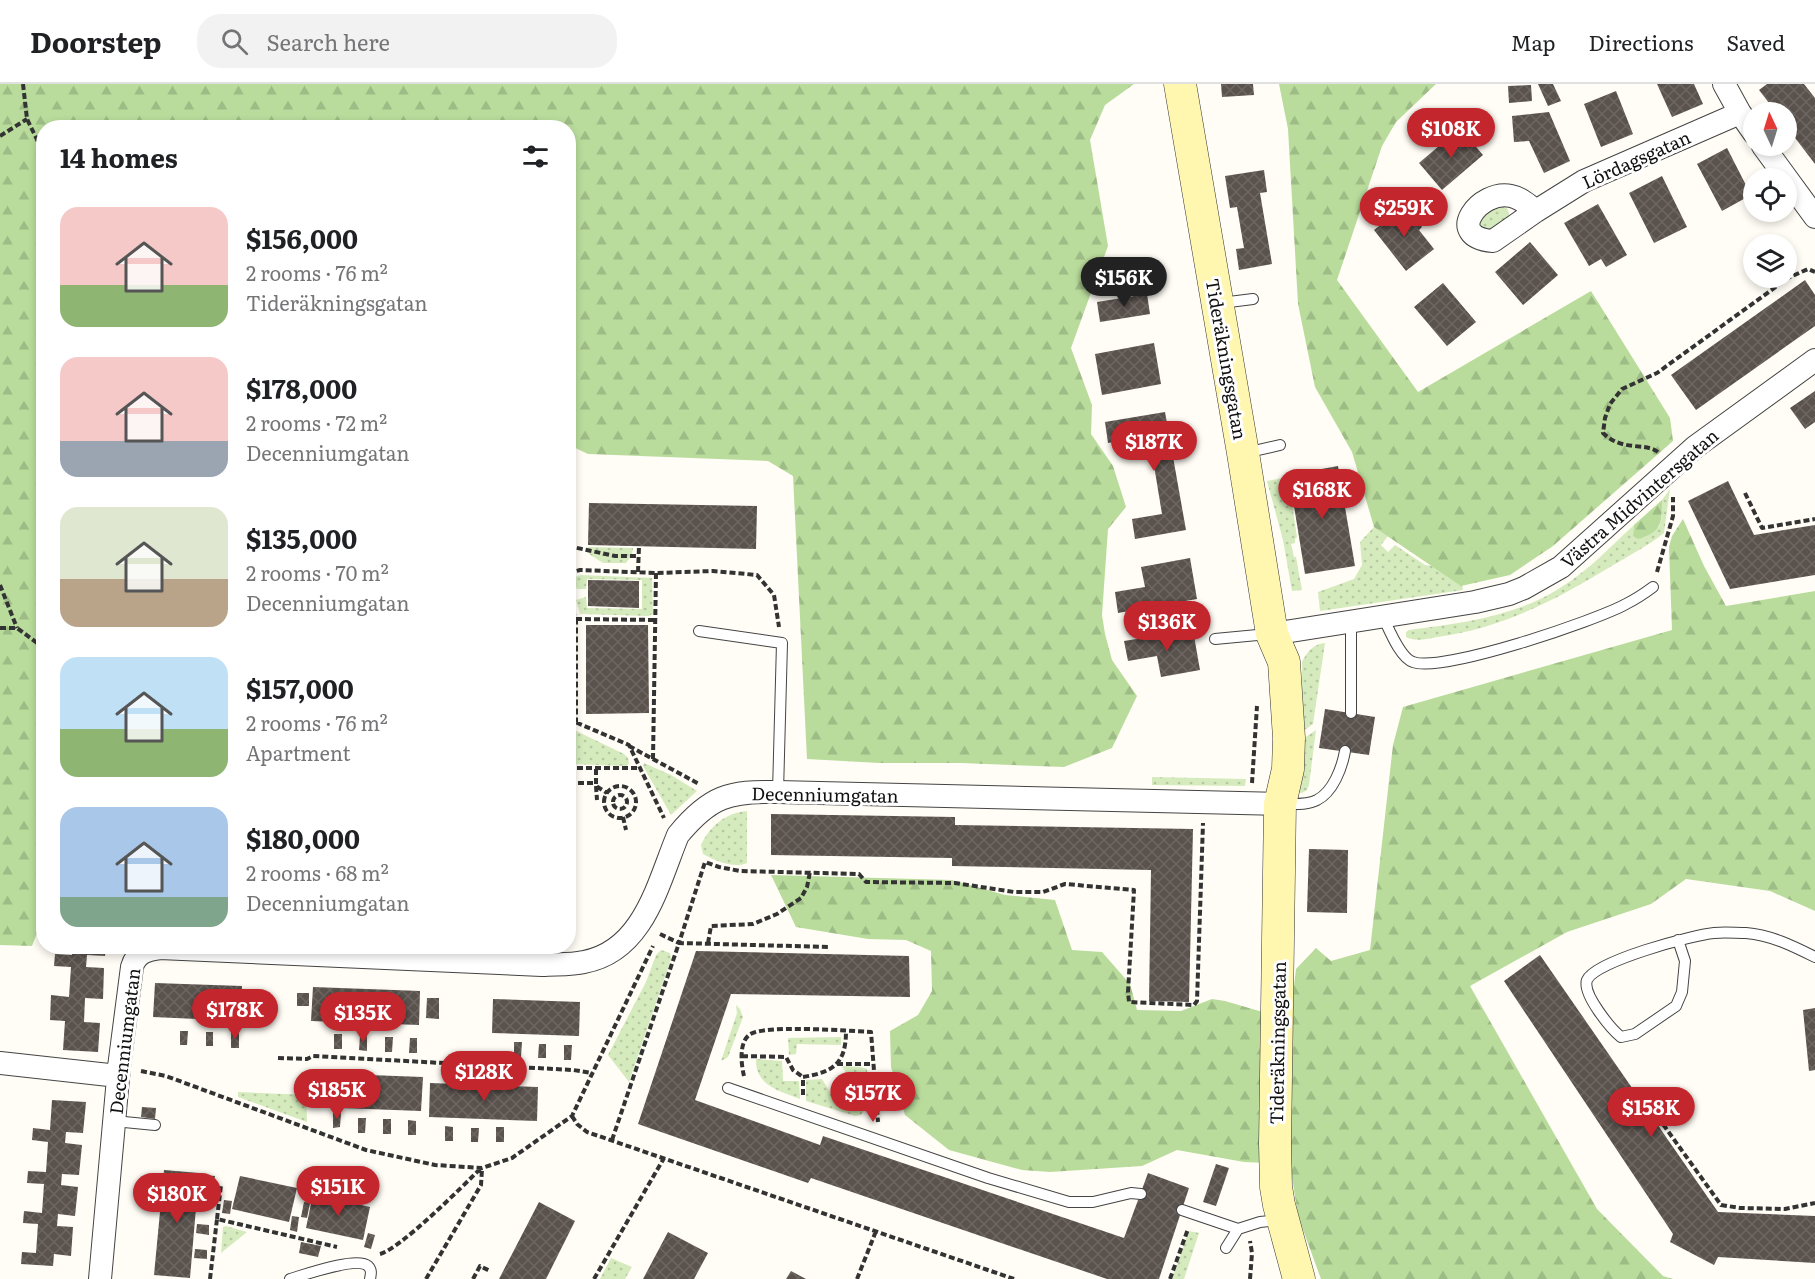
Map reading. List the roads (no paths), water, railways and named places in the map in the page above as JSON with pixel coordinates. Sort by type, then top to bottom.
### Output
[{"type":"street","name":"Tideräkningsgatan","points":[[1180,84],[1272,634],[1284,662],[1288,769],[1266,803],[1276,1186],[1282,1220],[1299,1279]]},
{"type":"street","points":[[1725,84],[1743,117]]},
{"type":"street","name":"Lördagsgatan","points":[[1536,211],[1584,181],[1740,113]]},
{"type":"street","points":[[1770,156],[1815,217]]},
{"type":"street","name":"Västra Midvintersgatan","points":[[1272,634],[1475,602],[1509,594],[1546,577],[1580,552],[1695,447],[1815,360]]},
{"type":"street","name":"Decenniumgatan","points":[[295,954],[542,965],[591,960],[607,954],[650,928],[678,835],[698,813],[719,799],[741,793],[1266,803]]},
{"type":"street","name":"Decenniumgatan","points":[[100,1279],[119,1072],[132,967],[140,954]]},
{"type":"street","points":[[0,1063],[119,1072]]},
{"type":"lane","points":[[1218,304],[1253,298]]},
{"type":"lane","points":[[1243,453],[1280,445]]},
{"type":"lane","points":[[1383,617],[1398,647],[1410,662],[1427,665],[1453,662],[1548,634],[1626,604],[1653,587]]},
{"type":"lane","points":[[1351,622],[1351,713]]},
{"type":"lane","points":[[699,631],[782,643],[778,792]]},
{"type":"lane","points":[[1215,639],[1272,634]]},
{"type":"lane","points":[[1266,803],[1301,804],[1317,800],[1329,788],[1342,768],[1345,752]]},
{"type":"lane","points":[[1678,940],[1685,961],[1682,992],[1676,1006],[1635,1035],[1622,1037],[1615,1032],[1587,991],[1588,978],[1593,973],[1617,962],[1678,940],[1714,933],[1748,933],[1779,940],[1815,957]]},
{"type":"lane","points":[[729,1088],[988,1178],[1069,1202],[1093,1202],[1131,1193],[1141,1194]]},
{"type":"lane","points":[[114,1121],[155,1125]]},
{"type":"lane","points":[[1182,1210],[1242,1227],[1282,1220]]},
{"type":"lane","points":[[1226,1248],[1242,1227]]},
{"type":"lane","points":[[290,1279],[348,1264],[362,1263],[370,1270],[370,1279]]}]
